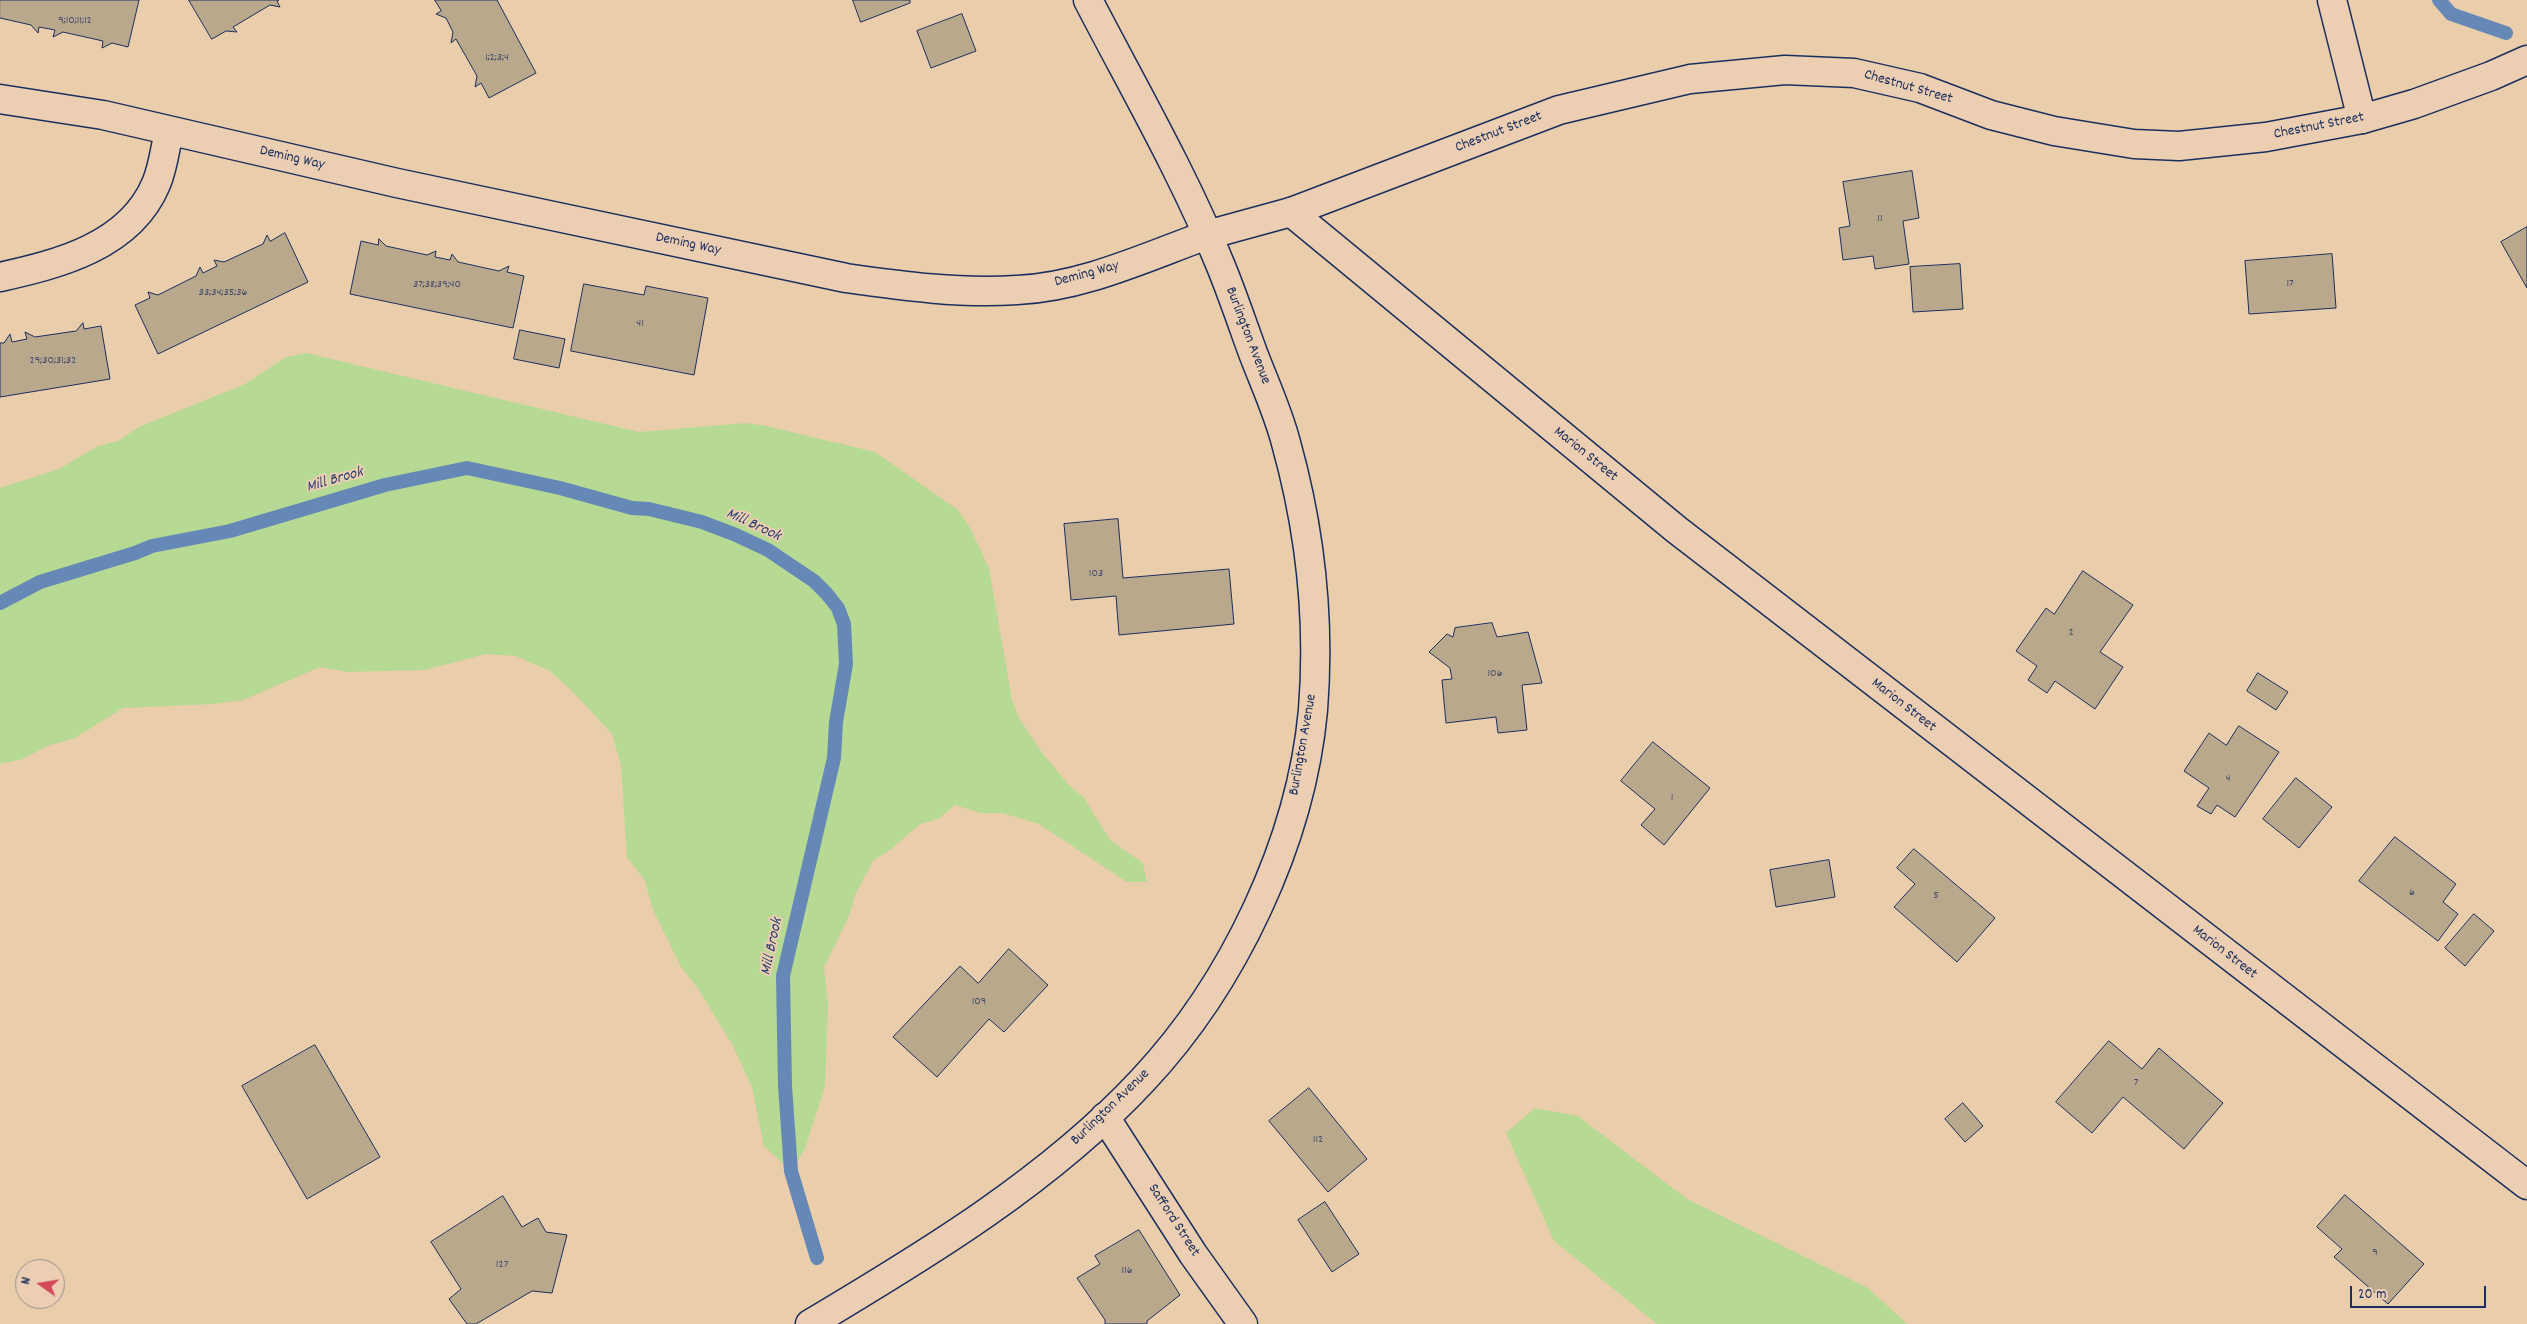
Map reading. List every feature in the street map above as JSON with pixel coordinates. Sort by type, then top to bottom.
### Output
[{"type":"street","name":"Burlington Avenue","points":[[810,1324],[897,1272],[983,1215],[1063,1153],[1143,1081],[1180,1036],[1216,986],[1244,937],[1287,832],[1302,775],[1312,715],[1316,656],[1314,616],[1303,508],[1285,437],[1207,235],[1175,166],[1088,0]]},
{"type":"street","points":[[2332,0],[2362,119]]},
{"type":"street","name":"Chestnut Street","points":[[1207,235],[1290,212],[1559,110],[1690,79],[1785,70],[1854,73],[1920,88],[2019,123],[2092,138],[2134,144],[2179,146],[2218,144],[2362,119],[2414,104],[2491,76],[2527,60]]},
{"type":"street","name":"Deming Way","points":[[0,99],[103,115],[169,132],[407,185],[836,276],[914,288],[1018,290],[1076,280],[1127,265],[1207,235]]},
{"type":"street","points":[[0,276],[44,268],[78,256],[94,248],[131,220],[148,200],[157,183],[169,132]]},
{"type":"street","name":"Marion Street","points":[[1290,212],[1684,536],[2527,1185]]},
{"type":"street","name":"Safford Street","points":[[1105,1117],[1193,1254],[1243,1324]]},
{"type":"green space","points":[[306,353],[639,432],[746,423],[875,452],[958,510],[970,528],[989,568],[1012,700],[1019,718],[1043,754],[1069,785],[1084,798],[1110,840],[1143,863],[1147,882],[1127,882],[1039,824],[1002,813],[980,813],[955,805],[938,819],[920,824],[891,849],[873,861],[855,895],[849,916],[824,967],[828,1005],[825,1086],[805,1149],[791,1171],[764,1146],[752,1087],[733,1046],[699,990],[681,967],[653,910],[645,881],[627,857],[621,765],[612,734],[573,692],[550,671],[516,656],[486,654],[425,670],[347,672],[320,667],[243,700],[213,704],[123,708],[75,738],[47,746],[23,759],[0,764],[0,488],[59,469],[98,446],[118,441],[139,427],[245,384],[286,357]]},
{"type":"green space","points":[[1535,1108],[1578,1116],[1687,1199],[1868,1288],[1907,1324],[1657,1324],[1554,1241],[1506,1133]]},
{"type":"building","points":[[0,0],[139,0],[128,47],[112,43],[102,48],[103,41],[63,32],[53,37],[55,30],[39,27],[38,33],[31,25],[0,18]]},
{"type":"building","points":[[189,0],[279,0],[277,1],[280,7],[270,5],[233,27],[237,32],[226,31],[212,39]]},
{"type":"building","points":[[435,0],[497,0],[536,73],[489,98],[481,83],[475,87],[477,76],[456,39],[451,43],[453,32],[446,18],[436,14],[441,11]]},
{"type":"building","points":[[853,0],[910,0],[910,3],[861,22]]},
{"type":"building","points":[[962,14],[976,51],[931,68],[917,31]]},
{"type":"building","points":[[1912,171],[1919,218],[1903,221],[1909,264],[1875,269],[1873,256],[1843,260],[1839,228],[1850,226],[1843,182]]},
{"type":"building","points":[[2527,227],[2527,288],[2501,242]]},
{"type":"building","points":[[285,233],[308,282],[158,354],[135,305],[150,298],[148,292],[158,295],[196,276],[200,267],[203,273],[217,266],[214,260],[224,262],[263,244],[267,235],[270,241]]},
{"type":"building","points":[[379,239],[386,246],[427,255],[436,251],[435,257],[450,260],[452,254],[458,262],[499,271],[509,266],[507,272],[524,276],[513,328],[350,294],[361,241],[378,245]]},
{"type":"building","points":[[2332,254],[2336,308],[2249,314],[2245,261]]},
{"type":"building","points":[[1960,264],[1963,309],[1913,312],[1910,267]]},
{"type":"building","points":[[584,284],[644,295],[646,286],[708,298],[694,375],[571,351]]},
{"type":"building","points":[[83,323],[84,329],[101,326],[110,379],[0,397],[0,343],[4,343],[10,334],[12,342],[27,339],[25,332],[35,337],[76,331]]},
{"type":"building","points":[[520,330],[565,339],[559,368],[514,359]]},
{"type":"building","points":[[1118,519],[1123,578],[1229,569],[1234,624],[1119,635],[1116,596],[1071,600],[1064,524]]},
{"type":"building","points":[[2083,571],[2133,605],[2100,652],[2123,667],[2095,709],[2055,681],[2047,693],[2028,680],[2037,666],[2016,651],[2046,608],[2054,614]]},
{"type":"building","points":[[1492,623],[1497,637],[1528,632],[1542,683],[1522,685],[1527,730],[1498,733],[1496,717],[1446,723],[1442,680],[1452,679],[1450,668],[1429,652],[1447,634],[1453,637],[1455,628]]},
{"type":"building","points":[[2258,673],[2288,692],[2276,710],[2247,691]]},
{"type":"building","points":[[2239,726],[2279,752],[2235,817],[2217,805],[2211,814],[2197,806],[2209,788],[2184,771],[2209,733],[2226,745]]},
{"type":"building","points":[[1653,742],[1710,788],[1664,845],[1641,825],[1655,809],[1621,781]]},
{"type":"building","points":[[2296,778],[2332,807],[2299,848],[2263,819]]},
{"type":"building","points":[[2395,837],[2456,884],[2443,902],[2458,914],[2438,941],[2359,881]]},
{"type":"building","points":[[1914,849],[1995,918],[1957,962],[1894,907],[1915,884],[1897,868]]},
{"type":"building","points":[[1829,860],[1835,897],[1776,907],[1770,870]]},
{"type":"building","points":[[2474,914],[2494,931],[2465,966],[2445,948]]},
{"type":"building","points":[[1009,949],[1048,985],[1004,1032],[989,1019],[937,1077],[893,1037],[960,966],[978,983]]},
{"type":"building","points":[[2109,1041],[2142,1069],[2159,1048],[2223,1103],[2184,1149],[2123,1097],[2092,1133],[2056,1102]]},
{"type":"building","points":[[315,1045],[380,1157],[307,1199],[242,1086]]},
{"type":"building","points":[[1309,1088],[1367,1159],[1328,1192],[1269,1121]]},
{"type":"building","points":[[1963,1103],[1983,1126],[1965,1142],[1945,1119]]},
{"type":"building","points":[[2345,1195],[2424,1264],[2388,1304],[2334,1257],[2342,1249],[2317,1227]]},
{"type":"building","points":[[503,1196],[522,1227],[538,1218],[546,1232],[567,1235],[552,1293],[532,1291],[476,1324],[467,1324],[449,1299],[461,1289],[431,1242]]},
{"type":"building","points":[[1325,1202],[1359,1254],[1332,1272],[1298,1220]]},
{"type":"building","points":[[1139,1230],[1180,1295],[1147,1321],[1147,1324],[1105,1324],[1105,1320],[1077,1278],[1100,1264],[1095,1256]]},
{"type":"waterway","name":"Mill Brook","points":[[2439,0],[2451,14],[2506,33]]},
{"type":"waterway","name":"Mill Brook","points":[[0,603],[40,582],[152,546],[230,531],[385,485],[467,468],[560,488],[632,508],[649,509],[702,522],[768,550],[814,581],[838,608],[844,624],[846,664],[836,722],[834,758],[783,976],[785,1086],[791,1171],[817,1258]]}]
